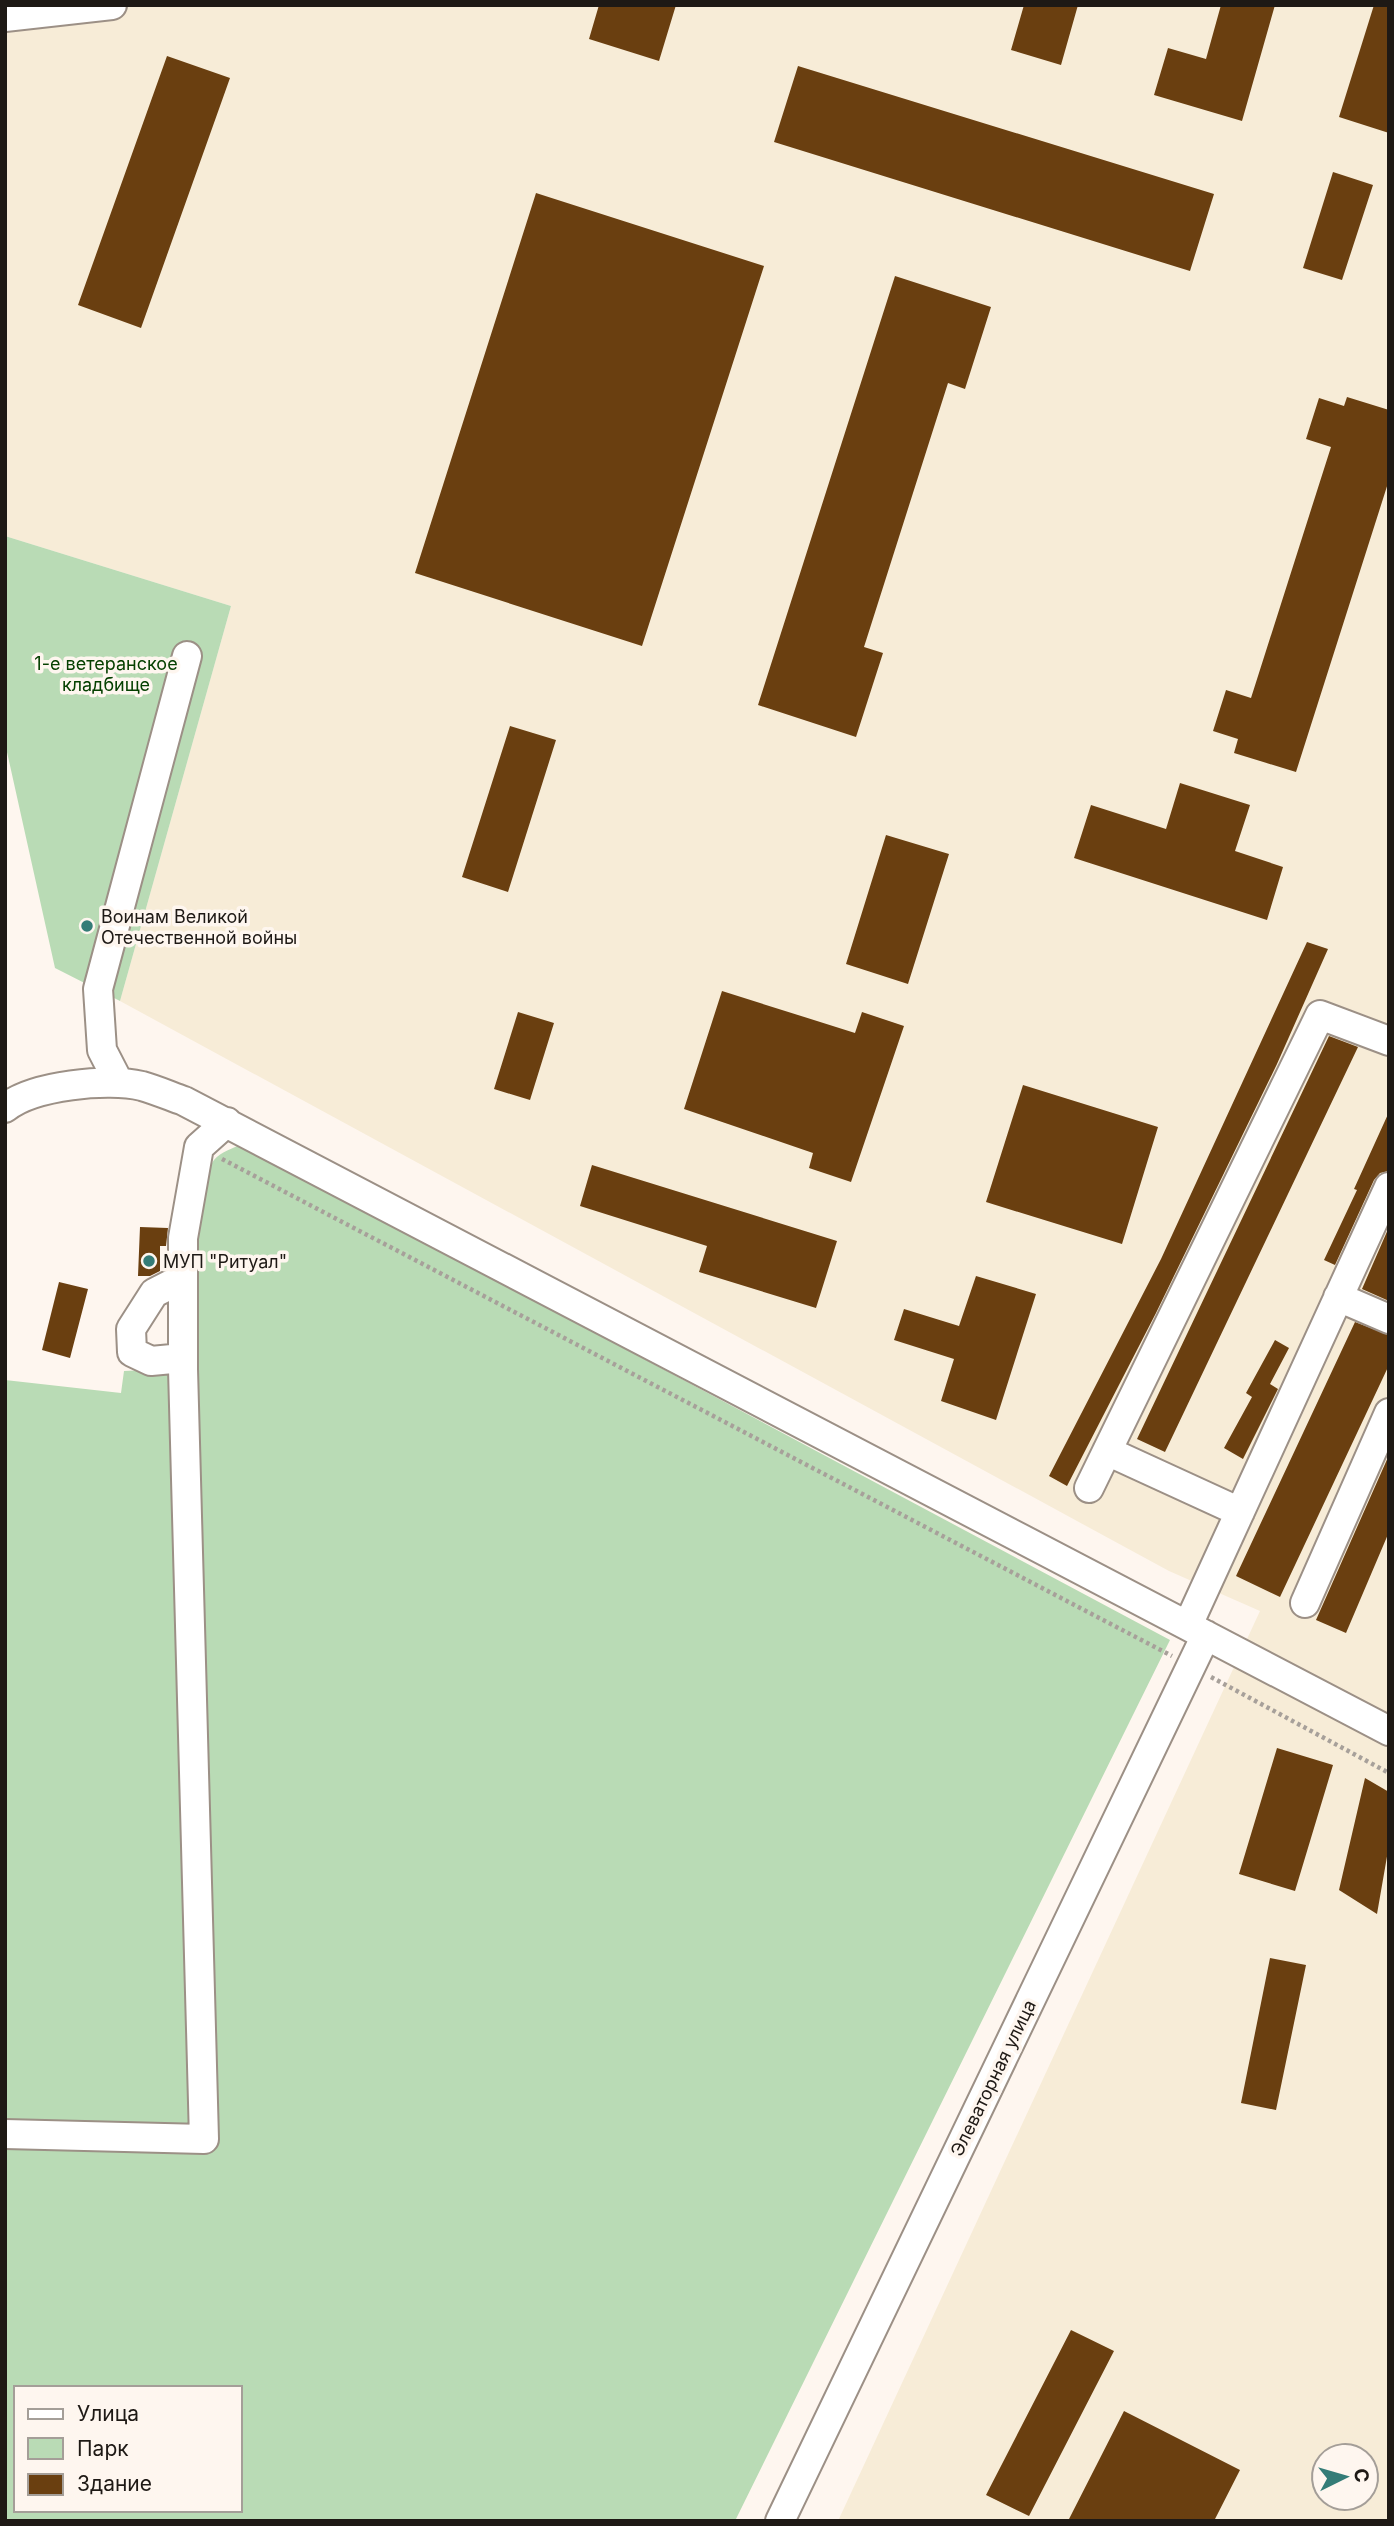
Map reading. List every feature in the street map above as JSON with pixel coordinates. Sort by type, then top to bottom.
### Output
[{"type":"street","points":[[5,17],[112,5]]},
{"type":"street","points":[[119,1083],[102,1049],[98,989],[187,656]]},
{"type":"street","points":[[1089,1488],[1320,1015],[1389,1041]]},
{"type":"street","points":[[5,1108],[11,1103],[55,1087],[119,1083],[142,1086],[184,1101],[1389,1731]]},
{"type":"street","points":[[5,2134],[204,2139],[183,1358],[183,1238],[199,1147],[227,1122]]},
{"type":"street","name":"Элеваторная улица","points":[[780,2521],[1191,1666],[1197,1630],[1240,1512],[1389,1187]]},
{"type":"street","points":[[183,1278],[154,1293],[131,1329],[132,1352],[151,1361],[183,1358]]},
{"type":"street","points":[[1338,1297],[1389,1319]]},
{"type":"street","points":[[1305,1603],[1389,1413]]},
{"type":"street","points":[[1107,1451],[1240,1512]]},
{"type":"path","points":[[199,1147],[1191,1666],[1389,1773]]},
{"type":"shaded area","points":[[5,5],[1389,5],[1389,2521],[838,2521],[1260,1611],[1169,1571],[120,1001],[231,606],[5,536]]},
{"type":"green space","name":"1-е ветеранское кладбище","points":[[5,536],[231,606],[120,1001],[55,968],[5,743]]},
{"type":"green space","points":[[242,1144],[1170,1640],[735,2521],[5,2521],[5,1380],[121,1393],[124,1371],[190,1368],[193,1230],[204,1179],[214,1160],[223,1152]]},
{"type":"building","points":[[599,5],[676,5],[659,61],[589,39]]},
{"type":"building","points":[[1024,5],[1078,5],[1061,65],[1011,50]]},
{"type":"building","points":[[1221,5],[1275,5],[1242,121],[1154,95],[1168,48],[1206,59]]},
{"type":"building","points":[[1374,5],[1389,5],[1389,133],[1339,117]]},
{"type":"building","points":[[167,56],[230,78],[141,328],[78,305]]},
{"type":"building","points":[[798,66],[1214,194],[1190,271],[774,142]]},
{"type":"building","points":[[1333,172],[1373,185],[1342,280],[1303,268]]},
{"type":"building","points":[[536,193],[764,266],[642,646],[415,573]]},
{"type":"building","points":[[895,276],[991,307],[965,389],[948,383],[864,647],[883,653],[856,737],[758,705]]},
{"type":"building","points":[[1347,397],[1389,410],[1389,480],[1296,772],[1234,753],[1238,739],[1213,731],[1226,690],[1251,698],[1331,447],[1306,439],[1319,398],[1344,406]]},
{"type":"building","points":[[510,726],[556,740],[508,892],[462,877]]},
{"type":"building","points":[[1180,783],[1250,805],[1235,851],[1283,867],[1267,920],[1074,858],[1091,805],[1166,829]]},
{"type":"building","points":[[886,835],[949,854],[908,984],[846,964]]},
{"type":"building","points":[[1307,942],[1328,949],[1277,1064],[1156,1313],[1067,1486],[1049,1476],[1161,1259]]},
{"type":"building","points":[[722,991],[855,1033],[862,1012],[904,1026],[851,1182],[809,1168],[813,1153],[684,1109]]},
{"type":"building","points":[[518,1012],[554,1023],[530,1100],[494,1089]]},
{"type":"building","points":[[1329,1036],[1358,1047],[1165,1452],[1137,1439]]},
{"type":"building","points":[[1023,1085],[1158,1127],[1122,1244],[986,1202]]},
{"type":"building","points":[[1389,1112],[1389,1171],[1380,1173],[1374,1180],[1335,1265],[1324,1260]]},
{"type":"building","points":[[592,1165],[837,1241],[816,1308],[699,1272],[707,1246],[580,1206]]},
{"type":"building","name":"МУП \"Ритуал\"","points":[[140,1227],[168,1228],[166,1246],[160,1246],[160,1271],[150,1276],[138,1276]]},
{"type":"building","points":[[1389,1227],[1389,1301],[1362,1289]]},
{"type":"building","points":[[976,1276],[1036,1294],[996,1420],[941,1401],[954,1359],[894,1340],[904,1309],[959,1326]]},
{"type":"building","points":[[59,1282],[88,1289],[70,1358],[42,1350]]},
{"type":"building","points":[[1355,1322],[1389,1335],[1389,1365],[1280,1597],[1236,1576]]},
{"type":"building","points":[[1275,1340],[1289,1348],[1270,1384],[1278,1389],[1243,1459],[1224,1448],[1252,1397],[1246,1393]]},
{"type":"building","points":[[1389,1455],[1389,1532],[1346,1633],[1316,1620]]},
{"type":"building","points":[[1277,1748],[1333,1765],[1295,1891],[1239,1874]]},
{"type":"building","points":[[1365,1778],[1389,1792],[1389,1845],[1377,1914],[1339,1890]]},
{"type":"building","points":[[1270,1958],[1306,1965],[1276,2110],[1241,2103]]},
{"type":"building","points":[[1071,2330],[1114,2351],[1029,2516],[986,2495]]},
{"type":"building","points":[[1124,2411],[1240,2470],[1214,2521],[1068,2521]]},
{"type":"place","name":"Воинам Великой Отечественной войны","points":[[87,926]]},
{"type":"place","name":"МУП \"Ритуал\"","points":[[149,1261]]}]
